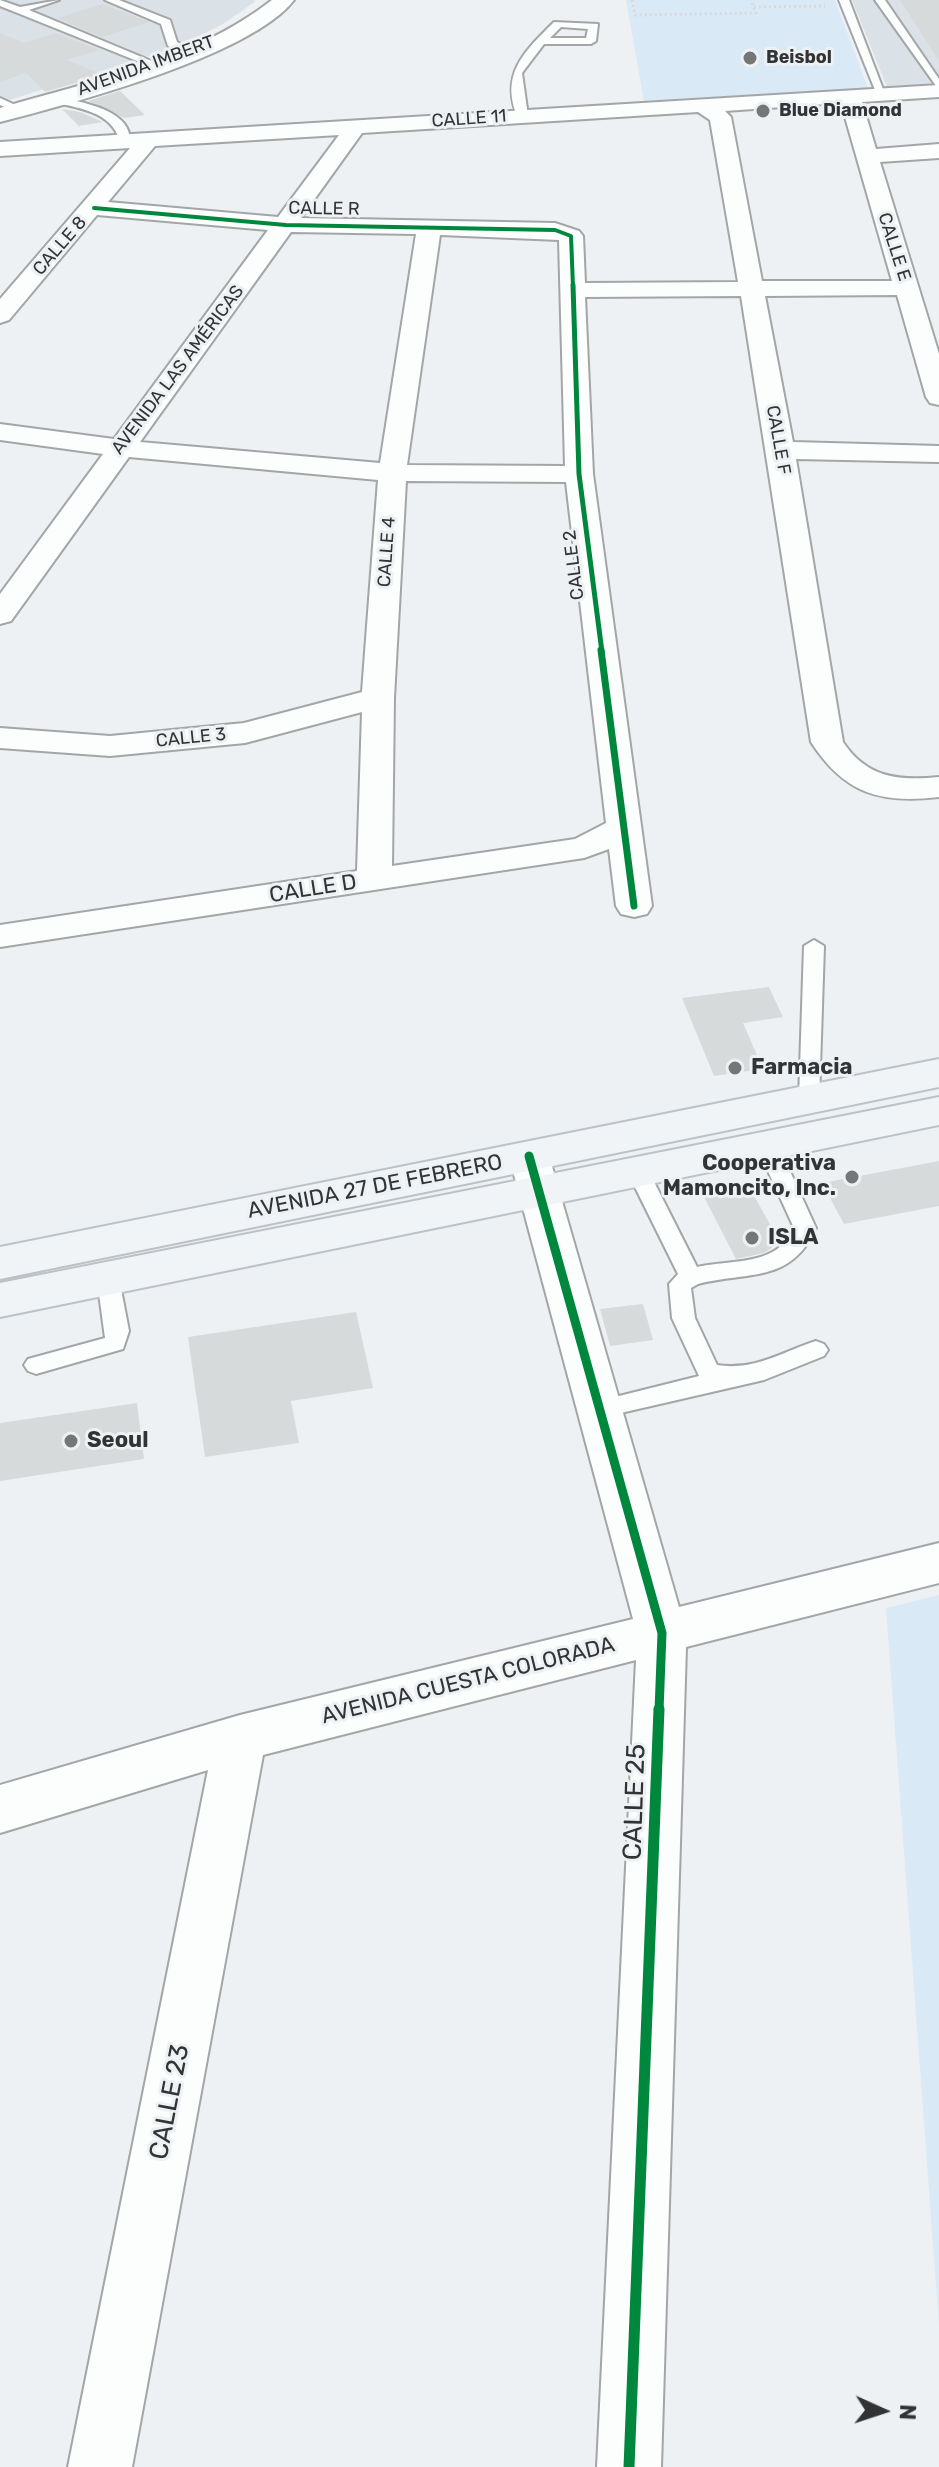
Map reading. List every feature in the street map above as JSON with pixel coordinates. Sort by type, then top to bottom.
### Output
[{"type":"main road","name":"AVENIDA IMBERT","points":[[6,109],[52,99],[190,52],[251,25],[284,0]]},
{"type":"main road","name":"AVENIDA 27 DE FEBRERO","points":[[0,1300],[108,1279],[534,1174],[809,1099],[939,1073]]},
{"type":"main road","name":"AVENIDA 27 DE FEBRERO","points":[[0,1263],[534,1174],[638,1171],[939,1111]]},
{"type":"street","name":"CALLE 11","points":[[0,149],[939,89]]},
{"type":"street","name":"CALLE E","points":[[850,97],[939,397]]},
{"type":"street","name":"CALLE F","points":[[701,105],[720,117],[781,450],[827,742],[844,769],[855,778],[889,787],[939,787]]},
{"type":"street","name":"AVENIDA LAS AMÉRICAS","points":[[0,615],[356,126]]},
{"type":"street","name":"CALLE 8","points":[[0,315],[94,208],[149,139]]},
{"type":"street","points":[[865,156],[939,151]]},
{"type":"street","name":"CALLE R","points":[[94,208],[286,225],[555,230]]},
{"type":"street","name":"CALLE 4","points":[[374,880],[378,698],[392,473],[429,227]]},
{"type":"street","name":"CALLE 2","points":[[555,230],[571,236],[579,474],[634,906]]},
{"type":"street","points":[[571,290],[908,288]]},
{"type":"street","points":[[0,432],[119,448],[392,473],[579,474]]},
{"type":"street","points":[[781,450],[939,454]]},
{"type":"street","name":"CALLE 3","points":[[0,738],[110,746],[245,733],[378,698]]},
{"type":"street","name":"CALLE D","points":[[0,936],[584,848],[622,829]]},
{"type":"street","name":"CALLE 25","points":[[534,1174],[662,1633],[629,2467]]},
{"type":"street","name":"AVENIDA CUESTA COLORADA","points":[[0,1809],[240,1738],[939,1563]]},
{"type":"street","name":"CALLE 23","points":[[100,2467],[240,1738]]},
{"type":"lane","points":[[19,10],[54,0]]},
{"type":"lane","points":[[110,0],[166,22],[172,44],[190,52]]},
{"type":"lane","points":[[880,0],[939,89]]},
{"type":"lane","points":[[0,2],[156,65]]},
{"type":"lane","points":[[845,3],[882,95]]},
{"type":"lane","points":[[522,116],[517,100],[516,67],[542,41]]},
{"type":"lane","points":[[52,99],[103,111],[124,133],[124,140]]},
{"type":"lane","points":[[809,1099],[814,946]]},
{"type":"lane","points":[[729,1377],[708,1372],[687,1328],[677,1296],[680,1284],[691,1277],[741,1270],[786,1258],[802,1241],[805,1228],[767,1145]]},
{"type":"lane","points":[[638,1171],[691,1277]]},
{"type":"lane","points":[[36,1365],[115,1343],[118,1331],[108,1279]]},
{"type":"lane","points":[[599,1409],[729,1377],[754,1376],[816,1350]]},
{"type":"path","points":[[632,0],[635,15],[756,13],[751,0]]},
{"type":"path","points":[[754,7],[845,3]]},
{"type":"shaded area","points":[[0,0],[256,1],[223,24],[178,47],[0,103]]},
{"type":"shaded area","points":[[626,0],[835,0],[868,88],[644,101]]},
{"type":"shaded area","points":[[852,0],[939,0],[939,84],[887,87]]},
{"type":"shaded area","points":[[939,1595],[939,2326],[886,1608]]},
{"type":"building","points":[[900,0],[939,0],[939,61]]},
{"type":"building","points":[[103,4],[150,22],[102,37],[57,18]]},
{"type":"building","points":[[0,33],[24,43],[56,33],[100,50],[67,60],[104,75],[45,92],[26,73],[0,82]]},
{"type":"building","points":[[120,91],[145,115],[124,118],[88,101]]},
{"type":"building","points":[[62,109],[80,112],[103,122],[79,126]]},
{"type":"building","points":[[769,987],[783,1017],[743,1023],[763,1069],[714,1076],[682,998]]},
{"type":"building","points":[[939,1161],[939,1206],[844,1224],[822,1183]]},
{"type":"building","name":"ISLA","points":[[749,1187],[780,1242],[764,1253],[736,1259],[704,1197]]},
{"type":"building","points":[[643,1304],[653,1340],[610,1346],[600,1309]]},
{"type":"building","points":[[356,1312],[373,1388],[291,1401],[299,1443],[205,1457],[188,1337]]},
{"type":"building","name":"Seoul","points":[[137,1403],[144,1459],[0,1481],[0,1423]]},
{"type":"cycle path","points":[[94,208],[286,225],[555,230],[571,236],[579,474],[634,906]]},
{"type":"cycle path","points":[[529,1156],[662,1633],[629,2467]]},
{"type":"place","name":"Beisbol","points":[[750,58]]},
{"type":"place","name":"Blue Diamond","points":[[763,111]]},
{"type":"place","name":"Farmacia","points":[[735,1068]]},
{"type":"place","name":"Cooperativa Mamoncito, Inc.","points":[[852,1177]]},
{"type":"place","name":"ISLA","points":[[752,1238]]},
{"type":"place","name":"Seoul","points":[[71,1441]]}]
